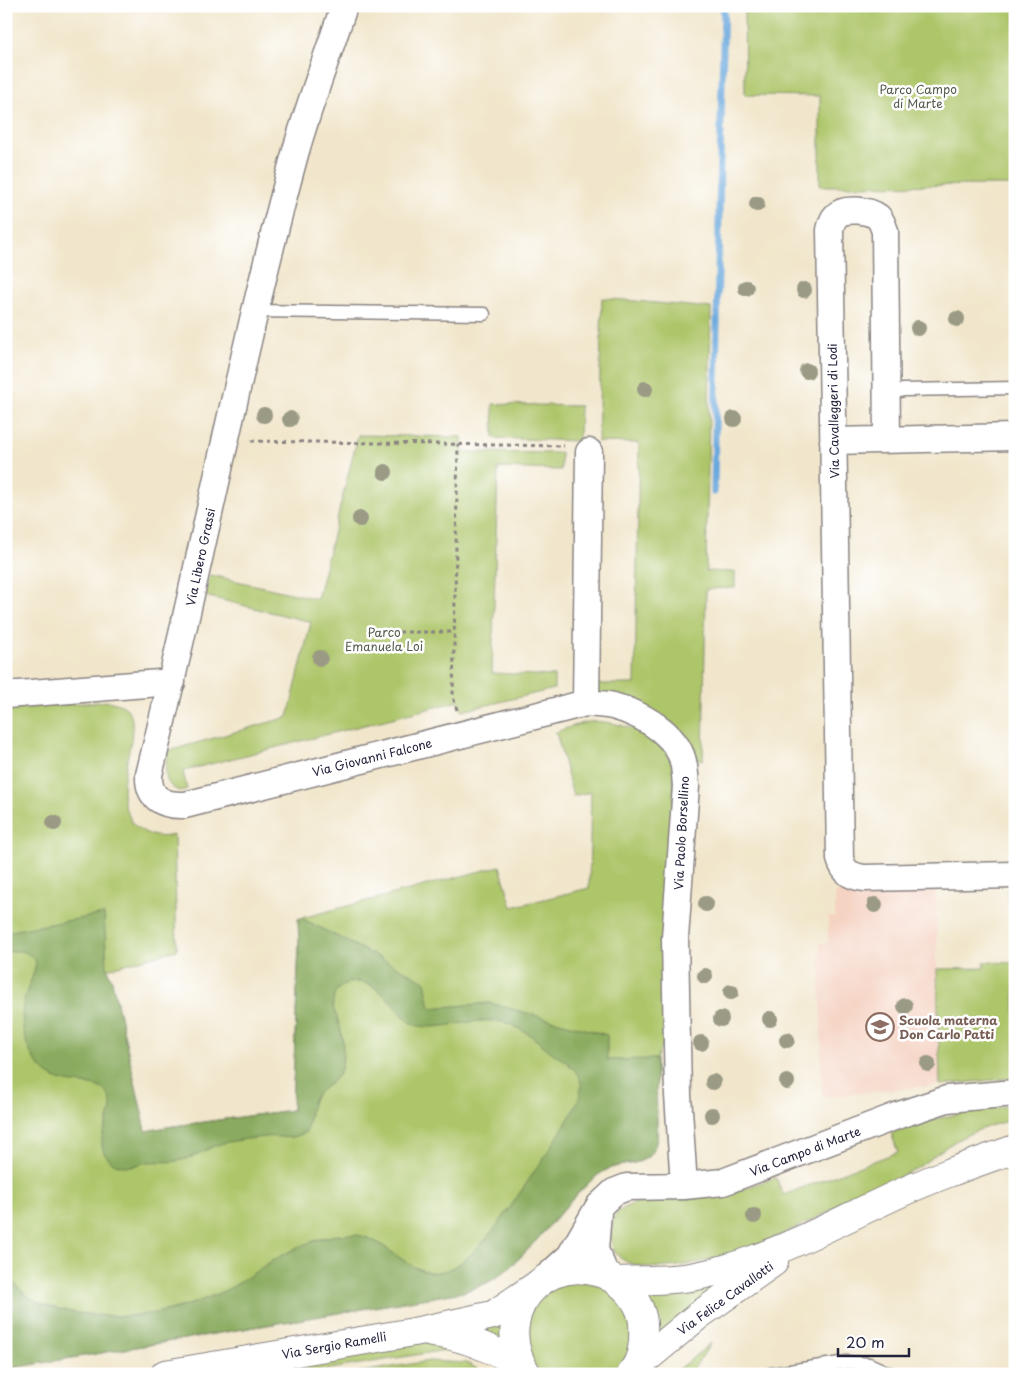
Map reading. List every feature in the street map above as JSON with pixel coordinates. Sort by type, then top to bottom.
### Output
[{"type":"street","name":"Via Libero Grassi","points":[[159,800],[152,793],[148,785],[149,775],[172,682],[254,311],[296,152],[344,6]]},
{"type":"street","name":"Via Cavalleggeri di Lodi","points":[[887,439],[885,231],[883,224],[878,218],[861,212],[845,211],[837,215],[832,222],[830,230],[840,859],[842,867],[847,873],[864,878],[1015,875]]},
{"type":"street","points":[[833,441],[1015,437]]},
{"type":"street","points":[[586,703],[589,452]]},
{"type":"street","points":[[6,695],[172,682]]},
{"type":"street","name":"Via Giovanni Falcone","points":[[159,800],[169,804],[185,805],[586,703]]},
{"type":"street","name":"Via Paolo Borsellino","points":[[586,703],[613,706],[639,716],[659,728],[673,741],[681,755],[686,786],[674,938],[678,1095],[684,1186]]},
{"type":"street","name":"Via Campo di Marte","points":[[541,1282],[570,1256],[599,1206],[614,1192],[627,1187],[684,1186],[723,1182],[913,1110],[948,1099],[1015,1093]]},
{"type":"street","name":"Via Felice Cavallotti","points":[[611,1278],[681,1279],[709,1274],[750,1261],[820,1232],[919,1184],[1015,1150]]},
{"type":"street","points":[[599,1206],[595,1250],[611,1278]]},
{"type":"street","name":"Via Felice Cavallotti","points":[[633,1371],[699,1315],[756,1274],[820,1232]]},
{"type":"street","name":"Via Felice Cavallotti","points":[[541,1282],[560,1272],[573,1269],[590,1270],[611,1278],[628,1291],[637,1304],[643,1319],[644,1341],[641,1356],[633,1371]]},
{"type":"street","points":[[523,1368],[514,1344],[516,1314],[541,1282]]},
{"type":"street","name":"Via Sergio Ramelli","points":[[165,1374],[414,1332],[493,1315],[541,1282]]},
{"type":"street","name":"Via Sergio Ramelli","points":[[414,1332],[456,1337],[474,1342],[523,1368]]},
{"type":"lane","points":[[254,311],[484,314]]},
{"type":"lane","points":[[887,404],[892,393],[903,390],[1015,388]]},
{"type":"lane","points":[[770,1374],[847,1362],[869,1364],[891,1374]]},
{"type":"path","points":[[225,441],[577,446],[589,452]]},
{"type":"path","points":[[458,444],[453,697],[464,734]]},
{"type":"path","points":[[399,632],[454,632]]},
{"type":"shaded area","name":"Scuola materna Don Carlo Patti","points":[[936,891],[940,1085],[822,1097],[820,943],[828,943],[828,917],[835,917],[835,892]]},
{"type":"green space","name":"Parco Campo di Marte","points":[[744,6],[1015,6],[1015,185],[820,186],[820,96],[745,95]]},
{"type":"green space","points":[[602,298],[711,308],[706,571],[735,572],[735,588],[706,589],[703,760],[696,758],[693,747],[685,735],[673,723],[597,692],[597,684],[635,684],[639,443],[598,442]]},
{"type":"green space","points":[[493,404],[580,406],[579,441],[494,438]]},
{"type":"green space","name":"Parco Emanuela Loi","points":[[358,435],[462,437],[462,452],[561,453],[561,470],[498,468],[492,673],[554,676],[554,689],[462,711],[459,701],[183,771],[187,789],[181,791],[172,787],[166,775],[168,751],[288,717],[311,622],[205,596],[210,575],[317,599]]},
{"type":"green space","points":[[108,701],[126,708],[132,719],[132,731],[123,789],[124,803],[131,820],[136,827],[151,835],[174,835],[177,950],[107,969],[112,981],[146,1131],[292,1110],[299,945],[298,919],[500,866],[512,907],[589,888],[591,792],[573,796],[556,732],[589,722],[607,722],[629,728],[658,742],[668,754],[674,773],[667,1025],[662,1046],[656,1059],[657,1138],[655,1147],[647,1158],[636,1163],[611,1168],[599,1174],[569,1203],[516,1262],[499,1276],[463,1292],[6,1369],[6,709]]},
{"type":"green space","points":[[1015,889],[1015,916],[1008,900],[1007,890]]},
{"type":"green space","points":[[104,914],[107,968],[112,981],[146,1131],[292,1110],[299,945],[298,919],[301,918],[425,981],[430,1008],[490,1003],[607,1035],[607,1060],[656,1059],[657,1138],[655,1147],[642,1160],[611,1168],[596,1177],[569,1203],[516,1262],[499,1276],[463,1292],[6,1369],[6,1274],[24,1293],[41,1304],[72,1312],[114,1316],[154,1313],[174,1309],[213,1296],[232,1287],[294,1249],[320,1239],[338,1235],[359,1235],[375,1241],[404,1261],[425,1271],[436,1272],[454,1267],[466,1259],[501,1221],[564,1126],[576,1105],[581,1091],[579,1078],[570,1066],[534,1038],[512,1025],[499,1021],[486,1021],[431,1027],[419,1026],[409,1022],[380,991],[362,982],[352,982],[340,987],[333,1000],[342,1039],[343,1055],[341,1070],[336,1078],[315,1097],[311,1106],[306,1132],[294,1137],[265,1137],[228,1142],[178,1161],[148,1162],[121,1166],[111,1161],[103,1151],[103,1134],[111,1108],[106,1092],[97,1087],[63,1081],[52,1077],[42,1069],[29,1049],[25,1037],[22,1012],[36,961],[22,951],[6,953],[6,932]]},
{"type":"green space","points":[[984,962],[1015,963],[1015,1078],[940,1085],[937,969],[984,968]]},
{"type":"green space","points":[[1015,1105],[1015,1119],[967,1135],[910,1172],[794,1229],[752,1247],[701,1262],[681,1266],[660,1267],[641,1266],[626,1261],[615,1252],[611,1243],[611,1232],[615,1216],[618,1212],[635,1203],[717,1196],[732,1193],[776,1177],[783,1195],[898,1152],[891,1133],[952,1115]]},
{"type":"green space","points":[[747,1265],[656,1340],[642,1287]]},
{"type":"green space","points":[[571,1280],[605,1286],[629,1310],[634,1344],[618,1374],[542,1374],[535,1367],[526,1350],[529,1312],[539,1296]]},
{"type":"green space","points":[[504,1313],[507,1343],[483,1332],[495,1318]]},
{"type":"green space","points":[[432,1341],[449,1348],[299,1374],[226,1374]]},
{"type":"green space","points":[[711,1343],[690,1374],[674,1374],[678,1370]]},
{"type":"green space","points":[[429,1361],[467,1363],[486,1374],[349,1374]]},
{"type":"waterway","points":[[714,492],[724,6]]},
{"type":"place","name":"Scuola materna Don Carlo Patti","points":[[880,1027]]}]
